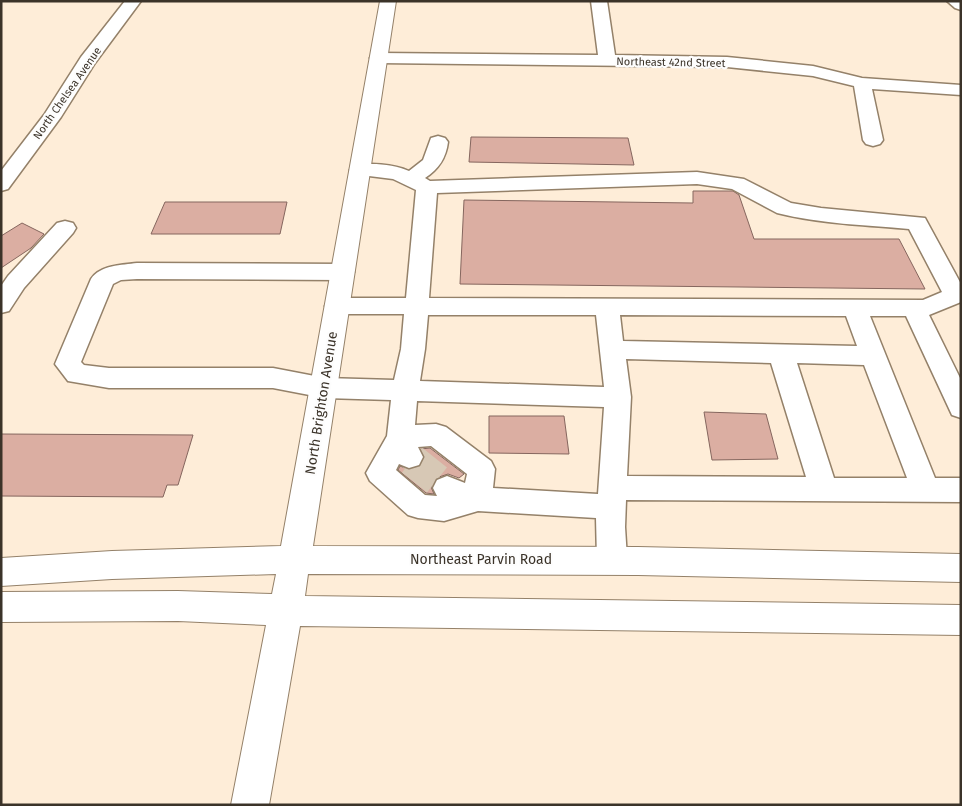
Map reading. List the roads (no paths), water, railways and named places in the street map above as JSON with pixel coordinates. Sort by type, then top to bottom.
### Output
[{"type":"main road","name":"North Brighton Avenue","points":[[250,805],[325,388],[388,1]]},
{"type":"main road","name":"Northeast Parvin Road","points":[[1,572],[50,568],[295,559],[612,559],[961,568]]},
{"type":"main road","points":[[1,607],[178,606],[286,611],[961,620]]},
{"type":"street","name":"North Chelsea Avenue","points":[[1,185],[52,117],[87,61],[133,1]]},
{"type":"street","points":[[599,1],[607,61]]},
{"type":"street","points":[[955,1],[961,5]]},
{"type":"street","name":"Northeast 42nd Street","points":[[379,58],[756,64],[813,71],[862,83],[961,90]]},
{"type":"street","points":[[862,83],[872,140]]},
{"type":"street","points":[[405,447],[405,390],[412,349],[416,306],[419,183],[437,155],[438,142]]},
{"type":"street","points":[[337,306],[926,308],[955,295],[918,223],[821,216],[785,208],[738,183],[697,178],[419,183],[397,173],[360,170]]},
{"type":"street","points":[[1,305],[16,282],[66,228]]},
{"type":"street","points":[[343,272],[117,272],[103,279],[68,364],[78,374],[109,378],[273,378],[325,388],[618,397]]},
{"type":"street","points":[[607,308],[618,397],[610,527],[612,559]]},
{"type":"street","points":[[855,308],[872,356],[926,490]]},
{"type":"street","points":[[914,308],[961,408]]},
{"type":"street","points":[[612,350],[872,356]]},
{"type":"street","points":[[781,354],[824,489]]},
{"type":"street","points":[[478,499],[481,469],[436,435],[405,447],[380,473],[418,506],[444,509],[478,499],[612,497],[824,489],[961,491]]},
{"type":"street","points":[[447,488],[478,499]]},
{"type":"tunnel","points":[[409,457],[414,461]]},
{"type":"tunnel","points":[[412,460],[447,488]]}]
